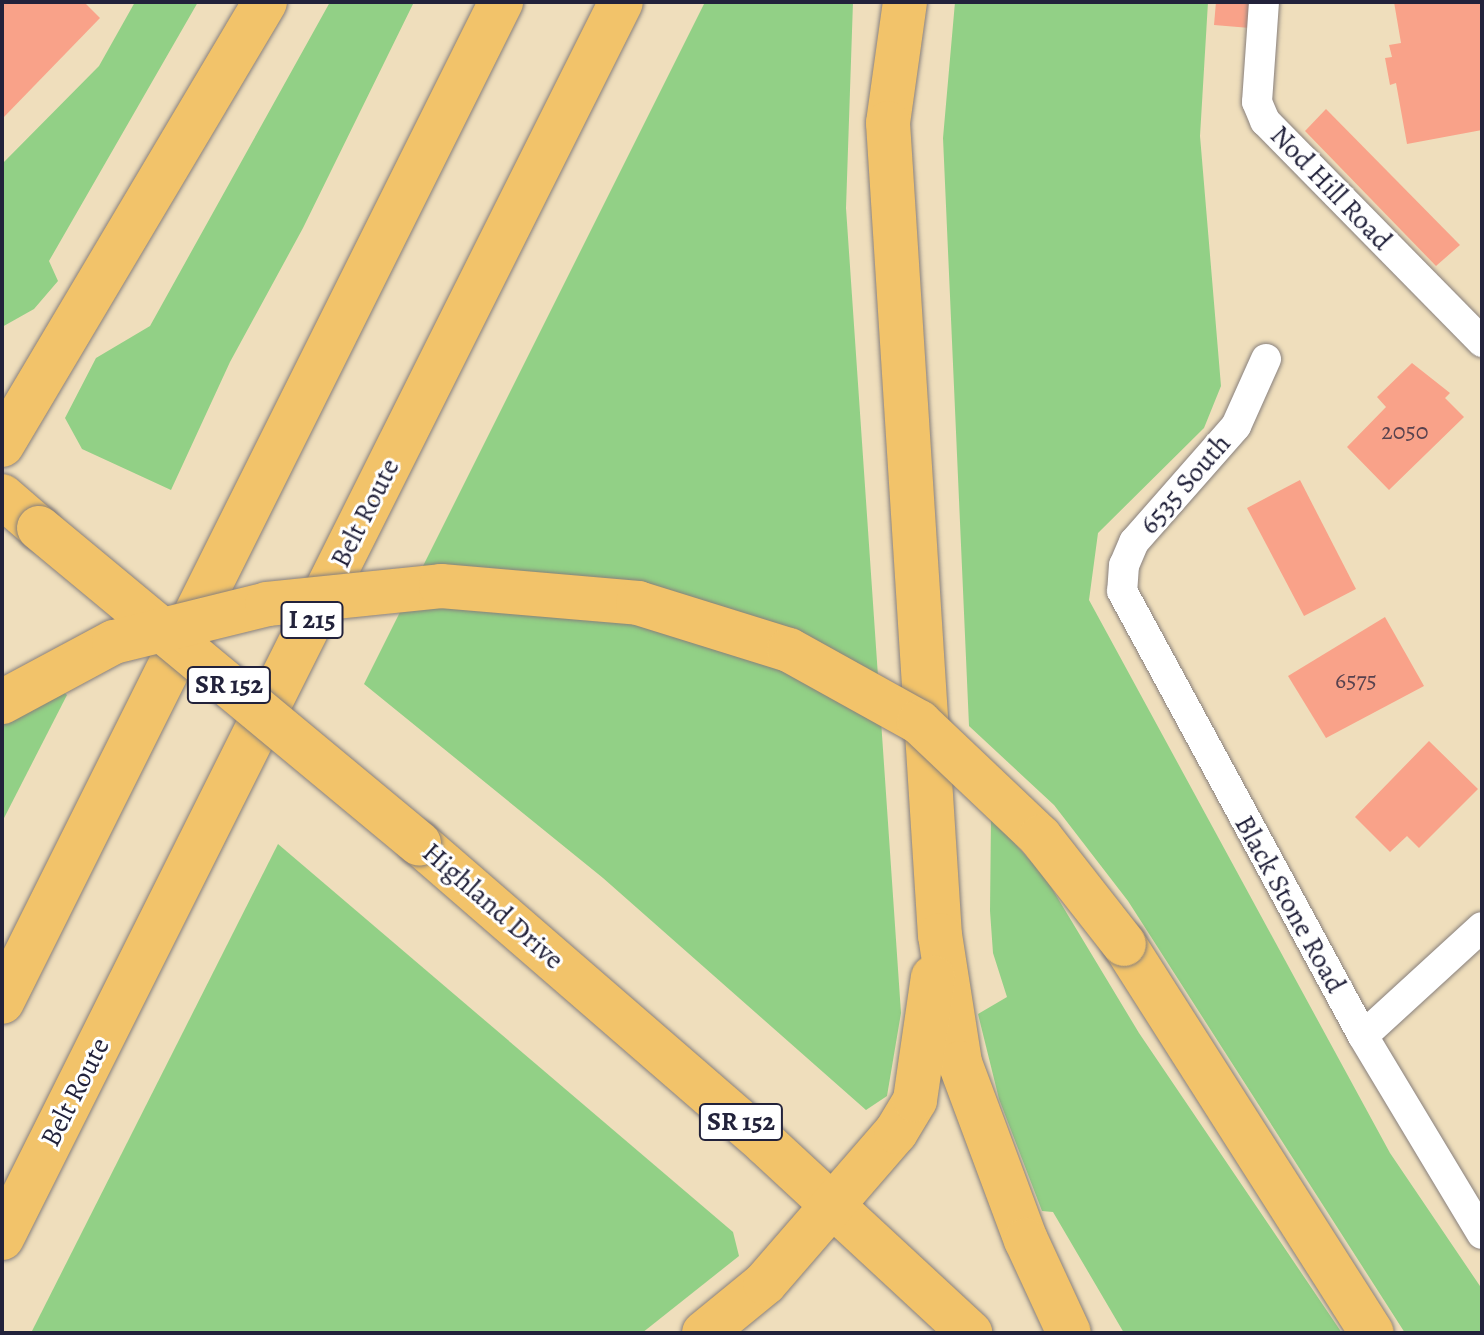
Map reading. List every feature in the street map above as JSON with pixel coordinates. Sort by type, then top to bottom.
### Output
[{"type":"main road","points":[[2,445],[265,2]]},
{"type":"main road","points":[[2,1002],[501,2]]},
{"type":"main road","name":"Belt Route","points":[[2,1238],[621,2]]},
{"type":"main road","points":[[905,2],[888,123],[940,935],[960,1063],[1026,1240],[1069,1333]]},
{"type":"main road","name":"Highland Drive","points":[[2,496],[419,843],[834,1205],[970,1333]]},
{"type":"main road","points":[[2,702],[114,642],[267,604],[441,586],[638,603],[789,650],[919,722],[1040,837],[1124,944],[1372,1333]]},
{"type":"main road","points":[[704,1333],[765,1283],[896,1132],[915,1100],[940,935]]},
{"type":"street","name":"Nod Hill Road","points":[[1264,2],[1257,102],[1265,121],[1482,342]]},
{"type":"street","name":"6535 South","points":[[1124,565],[1148,521],[1236,426],[1266,359]]},
{"type":"street","name":"Black Stone Road","points":[[1124,565],[1122,591],[1133,618],[1363,1036],[1482,1234]]},
{"type":"street","points":[[1363,1036],[1482,927]]},
{"type":"green space","points":[[135,2],[198,2],[49,261],[58,281],[34,309],[2,327],[2,164],[99,66]]},
{"type":"green space","points":[[330,2],[414,2],[303,228],[230,362],[171,490],[82,449],[65,418],[96,358],[150,326]]},
{"type":"green space","points":[[705,2],[853,2],[846,208],[901,1013],[887,1096],[866,1110],[603,878],[364,684]]},
{"type":"green space","points":[[955,2],[1208,2],[1200,136],[1221,386],[1204,428],[1098,533],[1089,600],[1390,1153],[1482,1289],[1482,1333],[1405,1333],[1128,901],[1054,805],[969,726],[943,138]]},
{"type":"green space","points":[[43,675],[67,695],[2,822],[2,698]]},
{"type":"green space","points":[[991,817],[1045,877],[1139,1033],[1342,1333],[1124,1333],[1053,1212],[1042,1211],[999,1099],[978,1014],[1007,997],[993,953]]},
{"type":"green space","points":[[278,844],[733,1232],[739,1256],[642,1333],[31,1333]]},
{"type":"building","points":[[2,2],[84,2],[100,18],[2,119]]},
{"type":"building","points":[[1216,2],[1251,2],[1250,28],[1214,25]]},
{"type":"building","points":[[1394,2],[1482,2],[1482,130],[1407,144],[1396,83],[1390,85],[1385,58],[1392,57],[1389,45],[1401,43]]},
{"type":"building","points":[[1326,109],[1460,245],[1436,266],[1305,131]]},
{"type":"building","points":[[1412,363],[1450,393],[1445,398],[1464,417],[1389,490],[1347,447],[1386,407],[1377,397]]},
{"type":"building","points":[[1300,480],[1356,589],[1304,616],[1247,508]]},
{"type":"building","points":[[1385,617],[1424,686],[1326,738],[1288,676]]},
{"type":"building","points":[[1429,741],[1478,789],[1419,848],[1407,836],[1390,852],[1355,817]]}]
